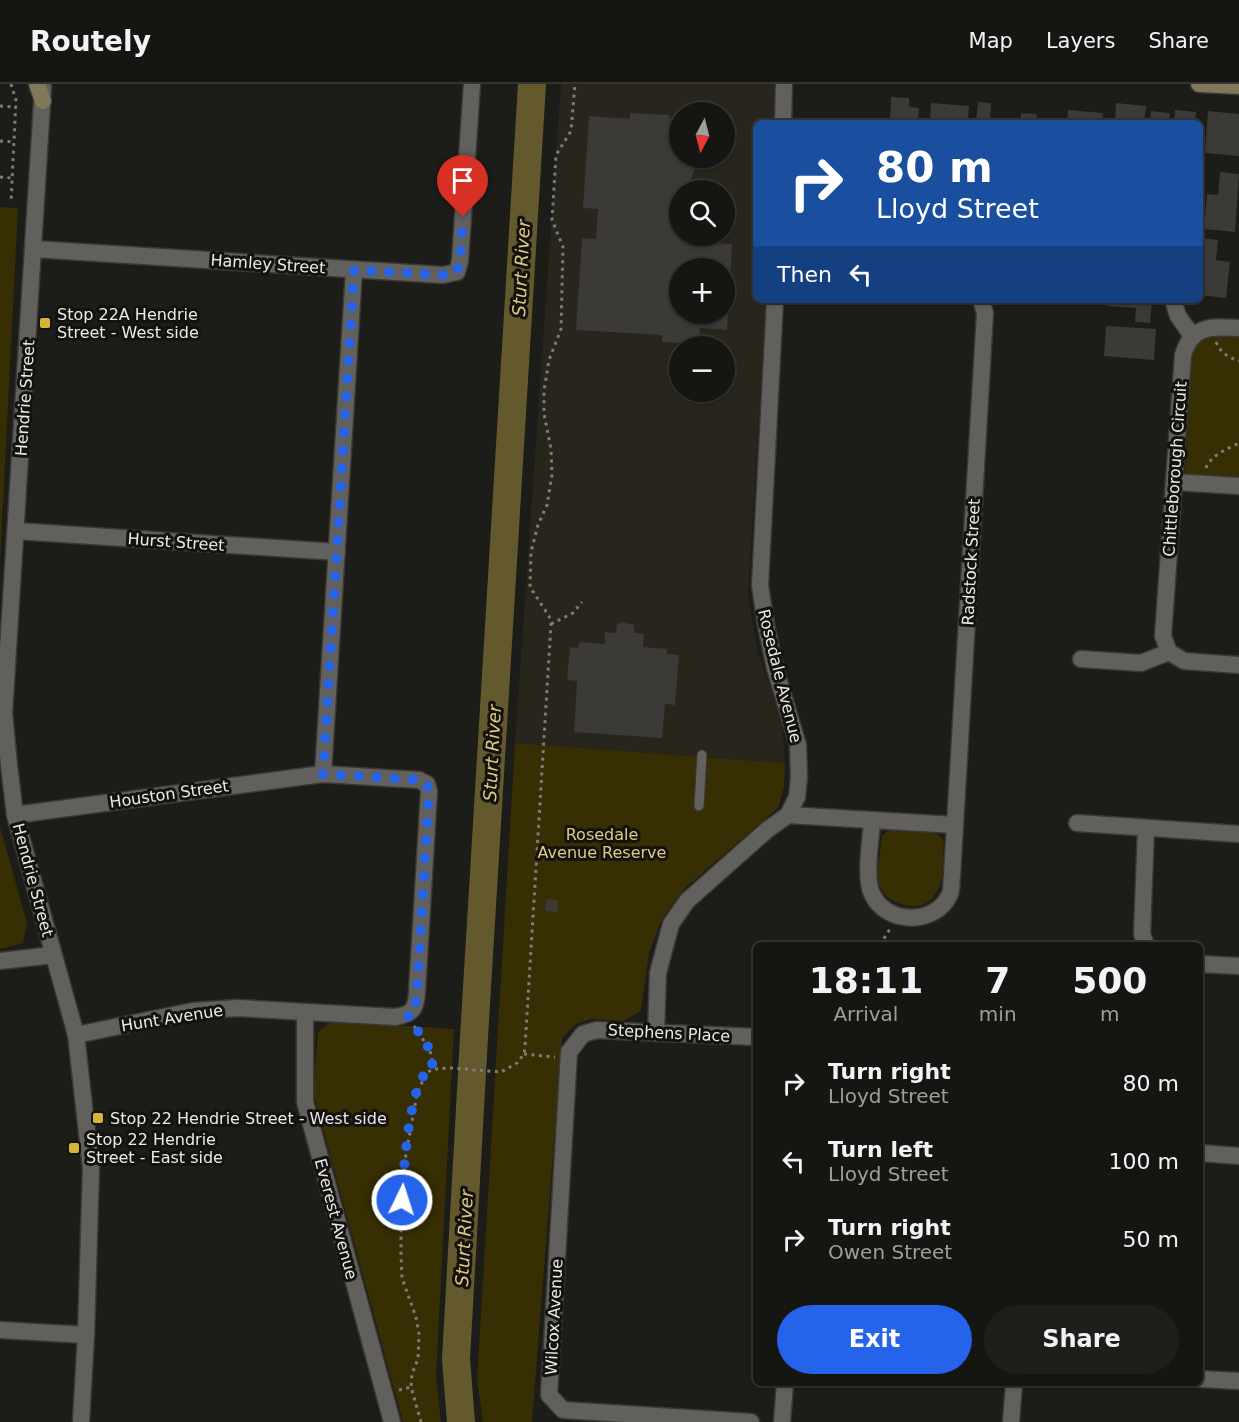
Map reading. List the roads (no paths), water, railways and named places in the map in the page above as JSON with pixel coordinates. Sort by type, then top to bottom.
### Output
[{"type":"main road","points":[[37,84],[43,92]]},
{"type":"main road","points":[[1199,84],[1239,86]]},
{"type":"street","name":"Hamley Street","points":[[34,249],[443,275],[457,272],[460,261],[472,84]]},
{"type":"street","points":[[783,120],[784,84]]},
{"type":"street","name":"Hendrie Street","points":[[43,92],[4,713],[15,815],[76,1035],[91,1168],[81,1422]]},
{"type":"street","points":[[323,774],[354,270]]},
{"type":"street","name":"Rosedale Avenue","points":[[775,303],[760,585],[765,625],[775,668],[798,745],[797,797],[788,815]]},
{"type":"street","name":"Radstock Street","points":[[872,821],[868,883],[873,896],[886,912],[908,918],[925,915],[939,909],[950,893],[956,825],[985,317],[982,303]]},
{"type":"street","points":[[1174,303],[1178,316],[1193,337],[1205,329],[1214,327],[1239,328]]},
{"type":"street","name":"Chittleborough Circuit","points":[[1169,652],[1163,636],[1183,355],[1184,349],[1193,337]]},
{"type":"street","points":[[1174,482],[1239,486]]},
{"type":"street","name":"Hurst Street","points":[[16,531],[337,552]]},
{"type":"street","points":[[1081,659],[1141,663],[1169,652],[1184,661],[1239,665]]},
{"type":"street","name":"Houston Street","points":[[15,815],[323,774],[419,780],[427,784],[429,791],[417,992],[416,1003],[411,1012],[407,1014]]},
{"type":"street","points":[[656,1033],[658,973],[671,924],[687,901],[767,830],[788,815],[956,825]]},
{"type":"street","points":[[1077,824],[1239,834]]},
{"type":"street","points":[[1145,942],[1142,934],[1146,828]]},
{"type":"street","points":[[0,961],[54,955]]},
{"type":"street","points":[[1203,964],[1239,966]]},
{"type":"street","name":"Hunt Avenue","points":[[76,1035],[193,1011],[238,1008],[395,1017],[407,1014]]},
{"type":"street","name":"Everest Avenue","points":[[305,1012],[304,1102],[392,1422]]},
{"type":"street","name":"Stephens Place","points":[[583,1034],[597,1030],[753,1037]]},
{"type":"street","name":"Wilcox Avenue","points":[[583,1034],[569,1052],[549,1395],[563,1410],[751,1422]]},
{"type":"street","points":[[1203,1153],[1239,1156]]},
{"type":"street","points":[[0,1330],[86,1335]]},
{"type":"street","points":[[1203,1379],[1239,1381]]},
{"type":"street","points":[[782,1422],[785,1386]]},
{"type":"street","points":[[1011,1422],[1014,1386]]},
{"type":"lane","points":[[699,806],[702,755]]},
{"type":"waterway","name":"Sturt River","points":[[461,1422],[456,1359],[532,84]]},
{"type":"place","name":"Stop 22A Hendrie Street - West side","points":[[45,323]]},
{"type":"place","name":"Stop 22 Hendrie Street - West side","points":[[98,1118]]},
{"type":"place","name":"Stop 22 Hendrie Street - East side","points":[[74,1148]]},
{"type":"park label","name":"Rosedale Avenue Reserve","points":[[602,843]]}]
